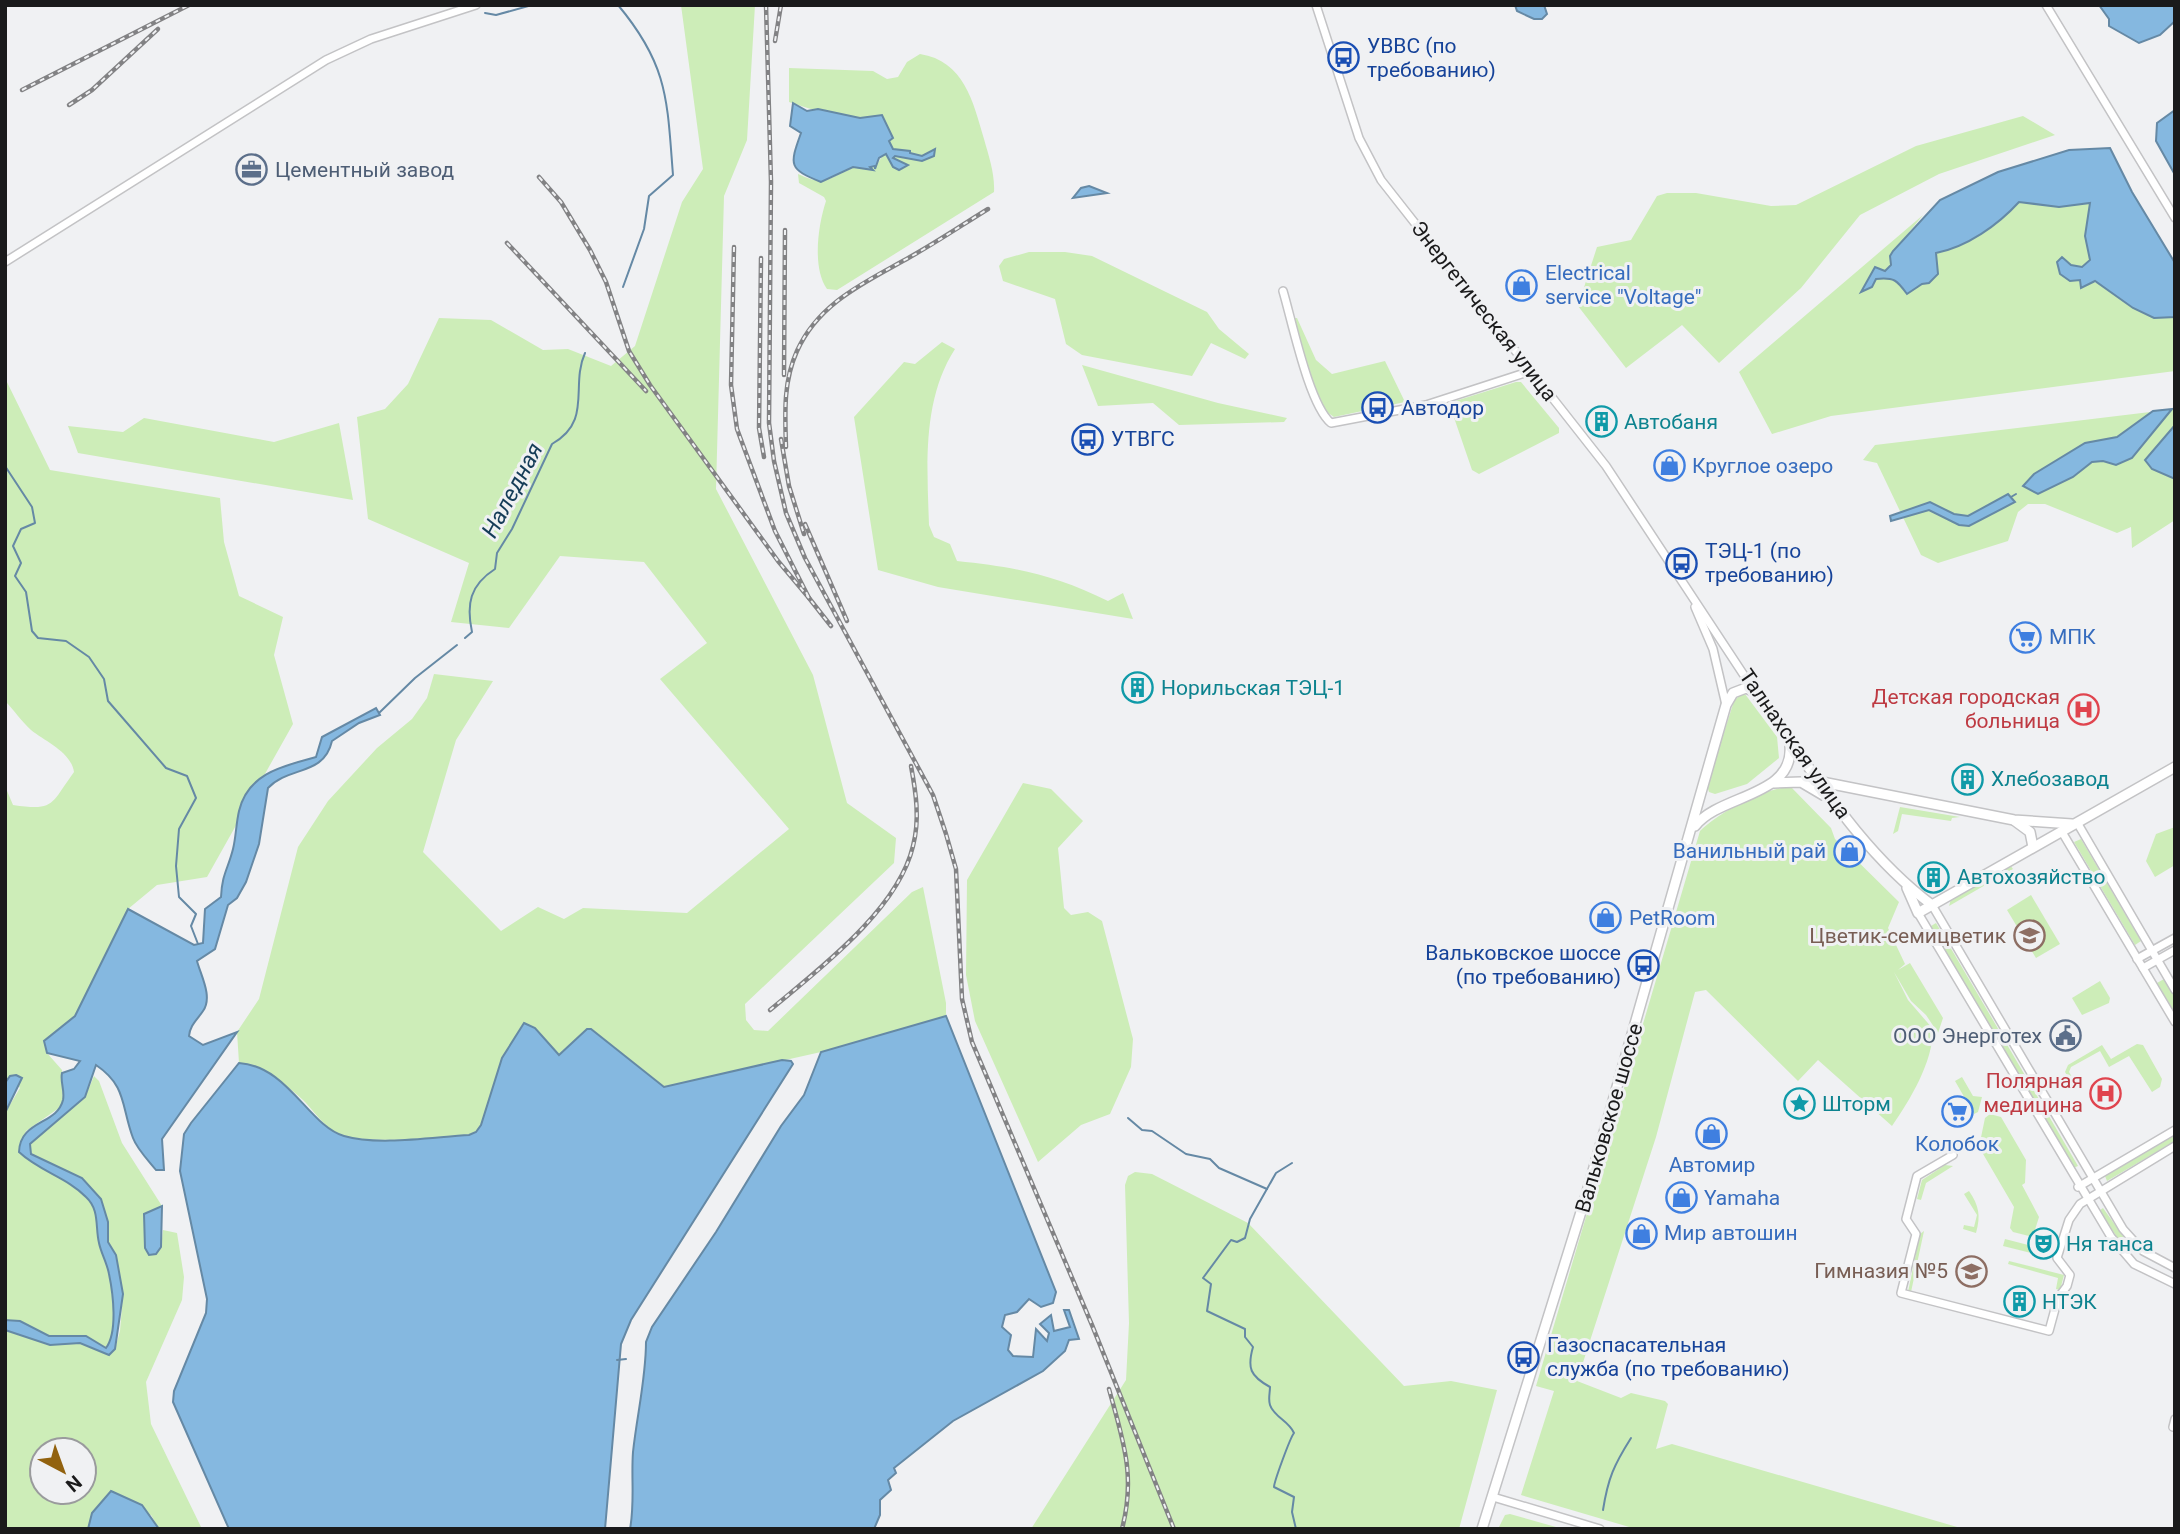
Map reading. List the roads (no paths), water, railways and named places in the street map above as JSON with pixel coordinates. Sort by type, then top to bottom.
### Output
[{"type":"main road","name":"Вальковское шоссе","points":[[1482,1529],[1545,1332],[1692,831],[1726,705],[1737,690],[1754,689]]},
{"type":"main road","name":"Талнахская улица","points":[[1754,689],[1827,797],[1907,887],[1932,905]]},
{"type":"main road","points":[[1692,831],[1715,806],[1771,783],[1787,768],[1790,743]]},
{"type":"main road","points":[[1918,913],[2175,767]]},
{"type":"main road","points":[[1817,781],[2014,820],[2078,824]]},
{"type":"main road","points":[[1771,783],[1801,782],[1827,797]]},
{"type":"main road","points":[[1703,790],[1715,806]]},
{"type":"main road","points":[[2014,820],[2029,832],[2033,847]]},
{"type":"main road","name":"Талнахская улица","points":[[1907,887],[1918,913]]},
{"type":"street","points":[[5,262],[326,60],[371,39],[476,5]]},
{"type":"street","name":"Энергетическая улица","points":[[1316,5],[1359,138],[1381,180],[1606,466],[1641,516],[1690,596]]},
{"type":"street","points":[[2046,5],[2175,218]]},
{"type":"street","points":[[1283,291],[1312,389],[1323,416],[1331,423],[1426,405],[1531,371]]},
{"type":"street","name":"Талнахская улица","points":[[1690,596],[1754,689]]},
{"type":"street","name":"Вальковское шоссе","points":[[1690,596],[1713,649],[1726,705]]},
{"type":"street","points":[[2078,824],[2175,990]]},
{"type":"street","points":[[2062,832],[2175,1022]]},
{"type":"street","name":"Талнахская улица","points":[[1932,905],[2123,1229],[2143,1251],[2175,1268]]},
{"type":"street","name":"Талнахская улица","points":[[1918,913],[2085,1199],[2111,1237],[2134,1264],[2175,1284]]},
{"type":"street","points":[[2137,959],[2175,938]]},
{"type":"street","points":[[2143,968],[2175,950]]},
{"type":"street","points":[[2078,1187],[2175,1130]]},
{"type":"street","points":[[1953,1155],[1917,1177],[1906,1219],[1916,1234],[1901,1293],[2049,1331],[2058,1298],[2067,1286],[2070,1275],[2057,1258],[2069,1220],[2085,1199],[2175,1146]]},
{"type":"street","points":[[2134,1264],[2143,1251]]},
{"type":"street","points":[[1493,1497],[1600,1529]]},
{"type":"water","points":[[1515,5],[1544,5],[1547,14],[1542,19],[1534,19],[1517,11]]},
{"type":"water","points":[[2099,5],[2175,5],[2175,21],[2160,35],[2139,43],[2109,26],[2109,19]]},
{"type":"water","points":[[793,103],[807,111],[818,109],[860,118],[882,115],[893,138],[889,141],[893,149],[922,156],[935,149],[934,156],[922,161],[895,156],[893,158],[908,165],[899,170],[893,167],[886,154],[879,158],[875,169],[875,166],[870,167],[873,170],[853,167],[821,182],[803,174],[794,165],[801,133],[790,126]]},
{"type":"water","points":[[2175,110],[2175,175],[2156,141],[2157,123]]},
{"type":"water","points":[[2110,148],[2132,192],[2175,263],[2175,317],[2154,318],[2133,308],[2095,281],[2081,288],[2080,280],[2070,281],[2060,274],[2057,262],[2062,257],[2071,265],[2082,267],[2090,260],[2085,236],[2090,203],[2059,207],[2019,202],[1981,234],[1959,246],[1936,253],[1938,274],[1929,283],[1922,284],[1907,294],[1895,280],[1876,279],[1872,287],[1861,292],[1875,267],[1885,271],[1891,265],[1890,256],[1893,251],[1940,200],[1998,172],[2069,150]]},
{"type":"water","points":[[1089,186],[1107,193],[1073,198],[1081,188]]},
{"type":"water","points":[[2172,409],[2132,458],[2116,465],[2103,461],[2092,462],[2073,477],[2038,494],[2023,486],[2034,474],[2085,443],[2117,437],[2153,411]]},
{"type":"water","points":[[2175,425],[2175,479],[2152,469],[2145,460]]},
{"type":"water","points":[[2008,494],[2015,502],[1969,526],[1959,525],[1929,510],[1891,521],[1890,516],[1930,502],[1954,514],[1968,516]]},
{"type":"water","points":[[376,708],[380,715],[359,723],[332,741],[322,760],[276,781],[268,788],[259,844],[246,882],[237,898],[228,905],[215,949],[197,961],[207,999],[189,1036],[203,1045],[237,1032],[162,1139],[164,1170],[156,1170],[137,1146],[118,1089],[96,1065],[85,1097],[30,1144],[31,1154],[82,1178],[101,1199],[108,1222],[108,1242],[116,1255],[123,1294],[115,1349],[109,1355],[80,1343],[50,1345],[5,1330],[5,1320],[20,1321],[49,1336],[86,1336],[106,1348],[112,1332],[114,1312],[111,1282],[99,1243],[93,1207],[79,1190],[19,1152],[25,1134],[59,1108],[63,1100],[62,1073],[74,1069],[80,1061],[47,1053],[44,1041],[75,1016],[128,909],[194,945],[203,943],[205,909],[221,897],[239,811],[250,788],[268,773],[316,757],[322,737]]},
{"type":"water","points":[[946,1016],[1056,1292],[1053,1303],[1041,1307],[1029,1299],[1017,1312],[1005,1315],[1002,1327],[1011,1335],[1008,1350],[1013,1356],[1033,1357],[1036,1329],[1047,1341],[1049,1333],[1040,1324],[1051,1315],[1054,1331],[1070,1327],[1064,1310],[1069,1310],[1079,1339],[1069,1340],[1065,1351],[1043,1371],[953,1421],[894,1468],[896,1473],[888,1480],[891,1490],[880,1500],[880,1515],[874,1529],[630,1529],[633,1452],[646,1342],[652,1327],[716,1232],[781,1126],[804,1095],[821,1052]]},
{"type":"water","points":[[524,1023],[535,1028],[559,1055],[587,1029],[591,1029],[664,1087],[782,1060],[791,1061],[793,1064],[631,1320],[621,1344],[605,1529],[229,1529],[173,1402],[174,1391],[206,1313],[207,1299],[180,1171],[184,1134],[239,1063],[271,1074],[320,1121],[344,1136],[389,1141],[469,1135],[476,1132],[481,1125],[502,1058]]},
{"type":"water","points":[[10,1076],[22,1078],[5,1113],[5,1083]]},
{"type":"water","points":[[162,1206],[161,1247],[156,1254],[149,1255],[145,1248],[144,1214]]},
{"type":"water","points":[[111,1491],[142,1505],[159,1529],[88,1529],[92,1513]]},
{"type":"waterway","name":"Наледная","points":[[485,13],[496,15],[532,5]]},
{"type":"waterway","name":"Наледная","points":[[618,5],[635,27],[656,66],[666,105],[673,175],[649,196],[644,229],[623,287]]},
{"type":"waterway","name":"Наледная","points":[[465,638],[472,632],[470,604],[475,589],[495,569],[497,553],[512,529],[552,444],[565,435],[577,414],[579,378],[585,353]]},
{"type":"waterway","points":[[5,466],[32,507],[35,523],[21,529],[13,546],[21,563],[15,576],[26,592],[32,631],[38,638],[66,641],[89,657],[104,679],[108,701],[166,768],[187,776],[196,798],[179,829],[176,866],[179,897],[196,914],[191,926],[198,944]]},
{"type":"waterway","points":[[2011,497],[2016,494]]},
{"type":"waterway","name":"Наледная","points":[[379,713],[415,678],[457,645]]},
{"type":"waterway","points":[[1128,1118],[1142,1130],[1152,1131],[1186,1154],[1210,1159],[1219,1168],[1267,1189]]},
{"type":"waterway","points":[[1292,1163],[1276,1173],[1250,1219],[1245,1238],[1237,1242],[1231,1240],[1203,1278],[1211,1284],[1207,1311],[1245,1329],[1245,1337],[1253,1347],[1250,1361],[1252,1371],[1270,1387],[1269,1400],[1272,1409],[1294,1433],[1274,1487],[1294,1497],[1292,1512],[1296,1529]]},
{"type":"waterway","points":[[617,1360],[626,1359]]},
{"type":"waterway","points":[[1603,1510],[1612,1472],[1631,1438]]},
{"type":"railway","points":[[22,90],[189,5]]},
{"type":"railway","points":[[766,5],[771,182],[769,423],[774,461],[786,513],[805,558],[933,795],[956,869],[962,999],[972,1042],[1092,1325],[1174,1529]]},
{"type":"railway","points":[[775,41],[781,5]]},
{"type":"railway","points":[[69,105],[92,90],[158,29]]},
{"type":"railway","points":[[539,177],[561,202],[590,250],[606,282],[629,351],[650,385],[778,561],[809,598]]},
{"type":"railway","points":[[786,447],[789,374],[797,351],[818,319],[845,295],[988,209]]},
{"type":"railway","points":[[784,375],[785,230]]},
{"type":"railway","points":[[507,243],[646,391]]},
{"type":"railway","points":[[734,247],[731,385],[737,429],[775,531],[809,598],[831,626]]},
{"type":"railway","points":[[761,258],[759,428],[764,457]]},
{"type":"railway","points":[[781,439],[789,486],[804,534]]},
{"type":"railway","points":[[805,524],[847,621]]},
{"type":"railway","points":[[770,1010],[854,937],[891,893],[905,870],[916,826],[911,766]]},
{"type":"railway","points":[[1109,1389],[1123,1442],[1128,1475],[1122,1529]]},
{"type":"place","name":"УВВС (по требованию)","points":[[1344,58]]},
{"type":"place","name":"Цементный завод","points":[[252,170]]},
{"type":"place","name":"Electrical service \"Voltage\"","points":[[1522,285]]},
{"type":"place","name":"Автодор","points":[[1378,408]]},
{"type":"place","name":"Автобаня","points":[[1601,422]]},
{"type":"place","name":"УТВГС","points":[[1088,439]]},
{"type":"place","name":"Круглое озеро","points":[[1669,466]]},
{"type":"place","name":"ТЭЦ-1 (по требованию)","points":[[1682,563]]},
{"type":"place","name":"МПК","points":[[2026,637]]},
{"type":"place","name":"Норильская ТЭЦ-1","points":[[1138,688]]},
{"type":"place","name":"Детская городская больница","points":[[2083,709]]},
{"type":"place","name":"Хлебозавод","points":[[1968,779]]},
{"type":"place","name":"Ванильный рай","points":[[1849,851]]},
{"type":"place","name":"Автохозяйство","points":[[1934,877]]},
{"type":"place","name":"PetRoom","points":[[1606,918]]},
{"type":"place","name":"Цветик-семицветик","points":[[2029,936]]},
{"type":"place","name":"Вальковское шоссе (по требованию)","points":[[1644,965]]},
{"type":"place","name":"ООО Энерготех","points":[[2065,1036]]},
{"type":"place","name":"Полярная медицина","points":[[2106,1093]]},
{"type":"place","name":"Шторм","points":[[1799,1104]]},
{"type":"place","name":"Колобок","points":[[1957,1112]]},
{"type":"place","name":"Автомир","points":[[1712,1133]]},
{"type":"place","name":"Yamaha","points":[[1681,1198]]},
{"type":"place","name":"Мир автошин","points":[[1641,1233]]},
{"type":"place","name":"Ня танса","points":[[2043,1244]]},
{"type":"place","name":"Гимназия №5","points":[[1971,1271]]},
{"type":"place","name":"НТЭК","points":[[2019,1302]]},
{"type":"place","name":"Газоспасательная служба (по требованию)","points":[[1524,1357]]}]
